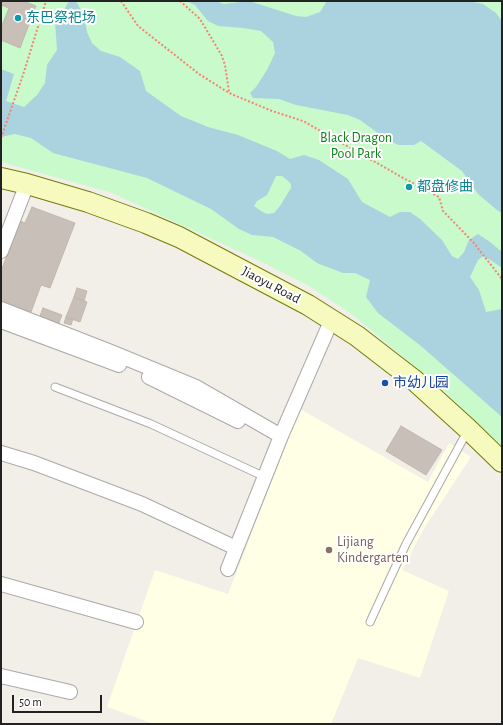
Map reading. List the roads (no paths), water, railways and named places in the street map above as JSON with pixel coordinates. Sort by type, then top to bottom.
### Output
[{"type":"main road","name":"Jiaoyu Road","points":[[1,178],[27,184],[117,212],[179,237],[284,291],[332,319],[386,358],[414,380],[502,462]]},
{"type":"street","points":[[1,251],[27,184]]},
{"type":"street","points":[[1,309],[196,387],[276,437]]},
{"type":"street","points":[[228,569],[264,477],[276,437],[332,319]]},
{"type":"street","points":[[1,321],[147,376],[276,437]]},
{"type":"street","points":[[1,453],[34,462],[142,504],[236,548]]},
{"type":"street","points":[[1,584],[136,622]]},
{"type":"street","points":[[1,676],[70,692]]},
{"type":"lane","points":[[55,387],[151,424],[264,477]]},
{"type":"lane","points":[[370,622],[406,544],[468,429]]},
{"type":"water","points":[[69,1],[76,1],[84,16],[87,32],[92,43],[101,51],[120,57],[140,71],[146,91],[181,116],[208,127],[238,135],[277,151],[290,159],[304,155],[319,160],[348,179],[362,202],[390,217],[400,212],[410,212],[420,219],[442,240],[452,256],[458,259],[464,252],[469,240],[478,234],[502,252],[502,268],[483,256],[478,260],[470,277],[479,290],[486,312],[502,309],[502,417],[421,346],[378,313],[366,297],[370,280],[355,273],[343,273],[317,263],[301,251],[273,237],[252,235],[239,229],[211,209],[147,178],[53,153],[31,138],[15,134],[1,137],[1,69],[14,74],[6,101],[24,107],[37,95],[45,83],[47,65],[57,50],[55,21],[63,12]],"holes":[[[276,176],[282,176],[291,184],[291,188],[274,213],[267,214],[254,206],[257,201],[267,195]]]},
{"type":"water","points":[[186,1],[216,1],[224,4],[249,1],[296,16],[306,17],[320,12],[327,1],[468,1],[483,4],[496,13],[502,21],[502,213],[478,194],[462,171],[421,141],[414,145],[399,145],[389,141],[360,120],[348,115],[296,105],[279,99],[253,98],[250,93],[256,87],[267,70],[275,53],[273,42],[261,31],[218,26],[208,21],[195,5]]},
{"type":"place","name":"东巴祭祀场","points":[[18,18]]},
{"type":"place","name":"都盘修曲","points":[[409,187]]},
{"type":"place","name":"市幼儿园","points":[[385,383]]},
{"type":"place","name":"Lijiang Kindergarten","points":[[329,550]]},
{"type":"park label","name":"Black Dragon Pool Park","points":[[356,146]]}]
